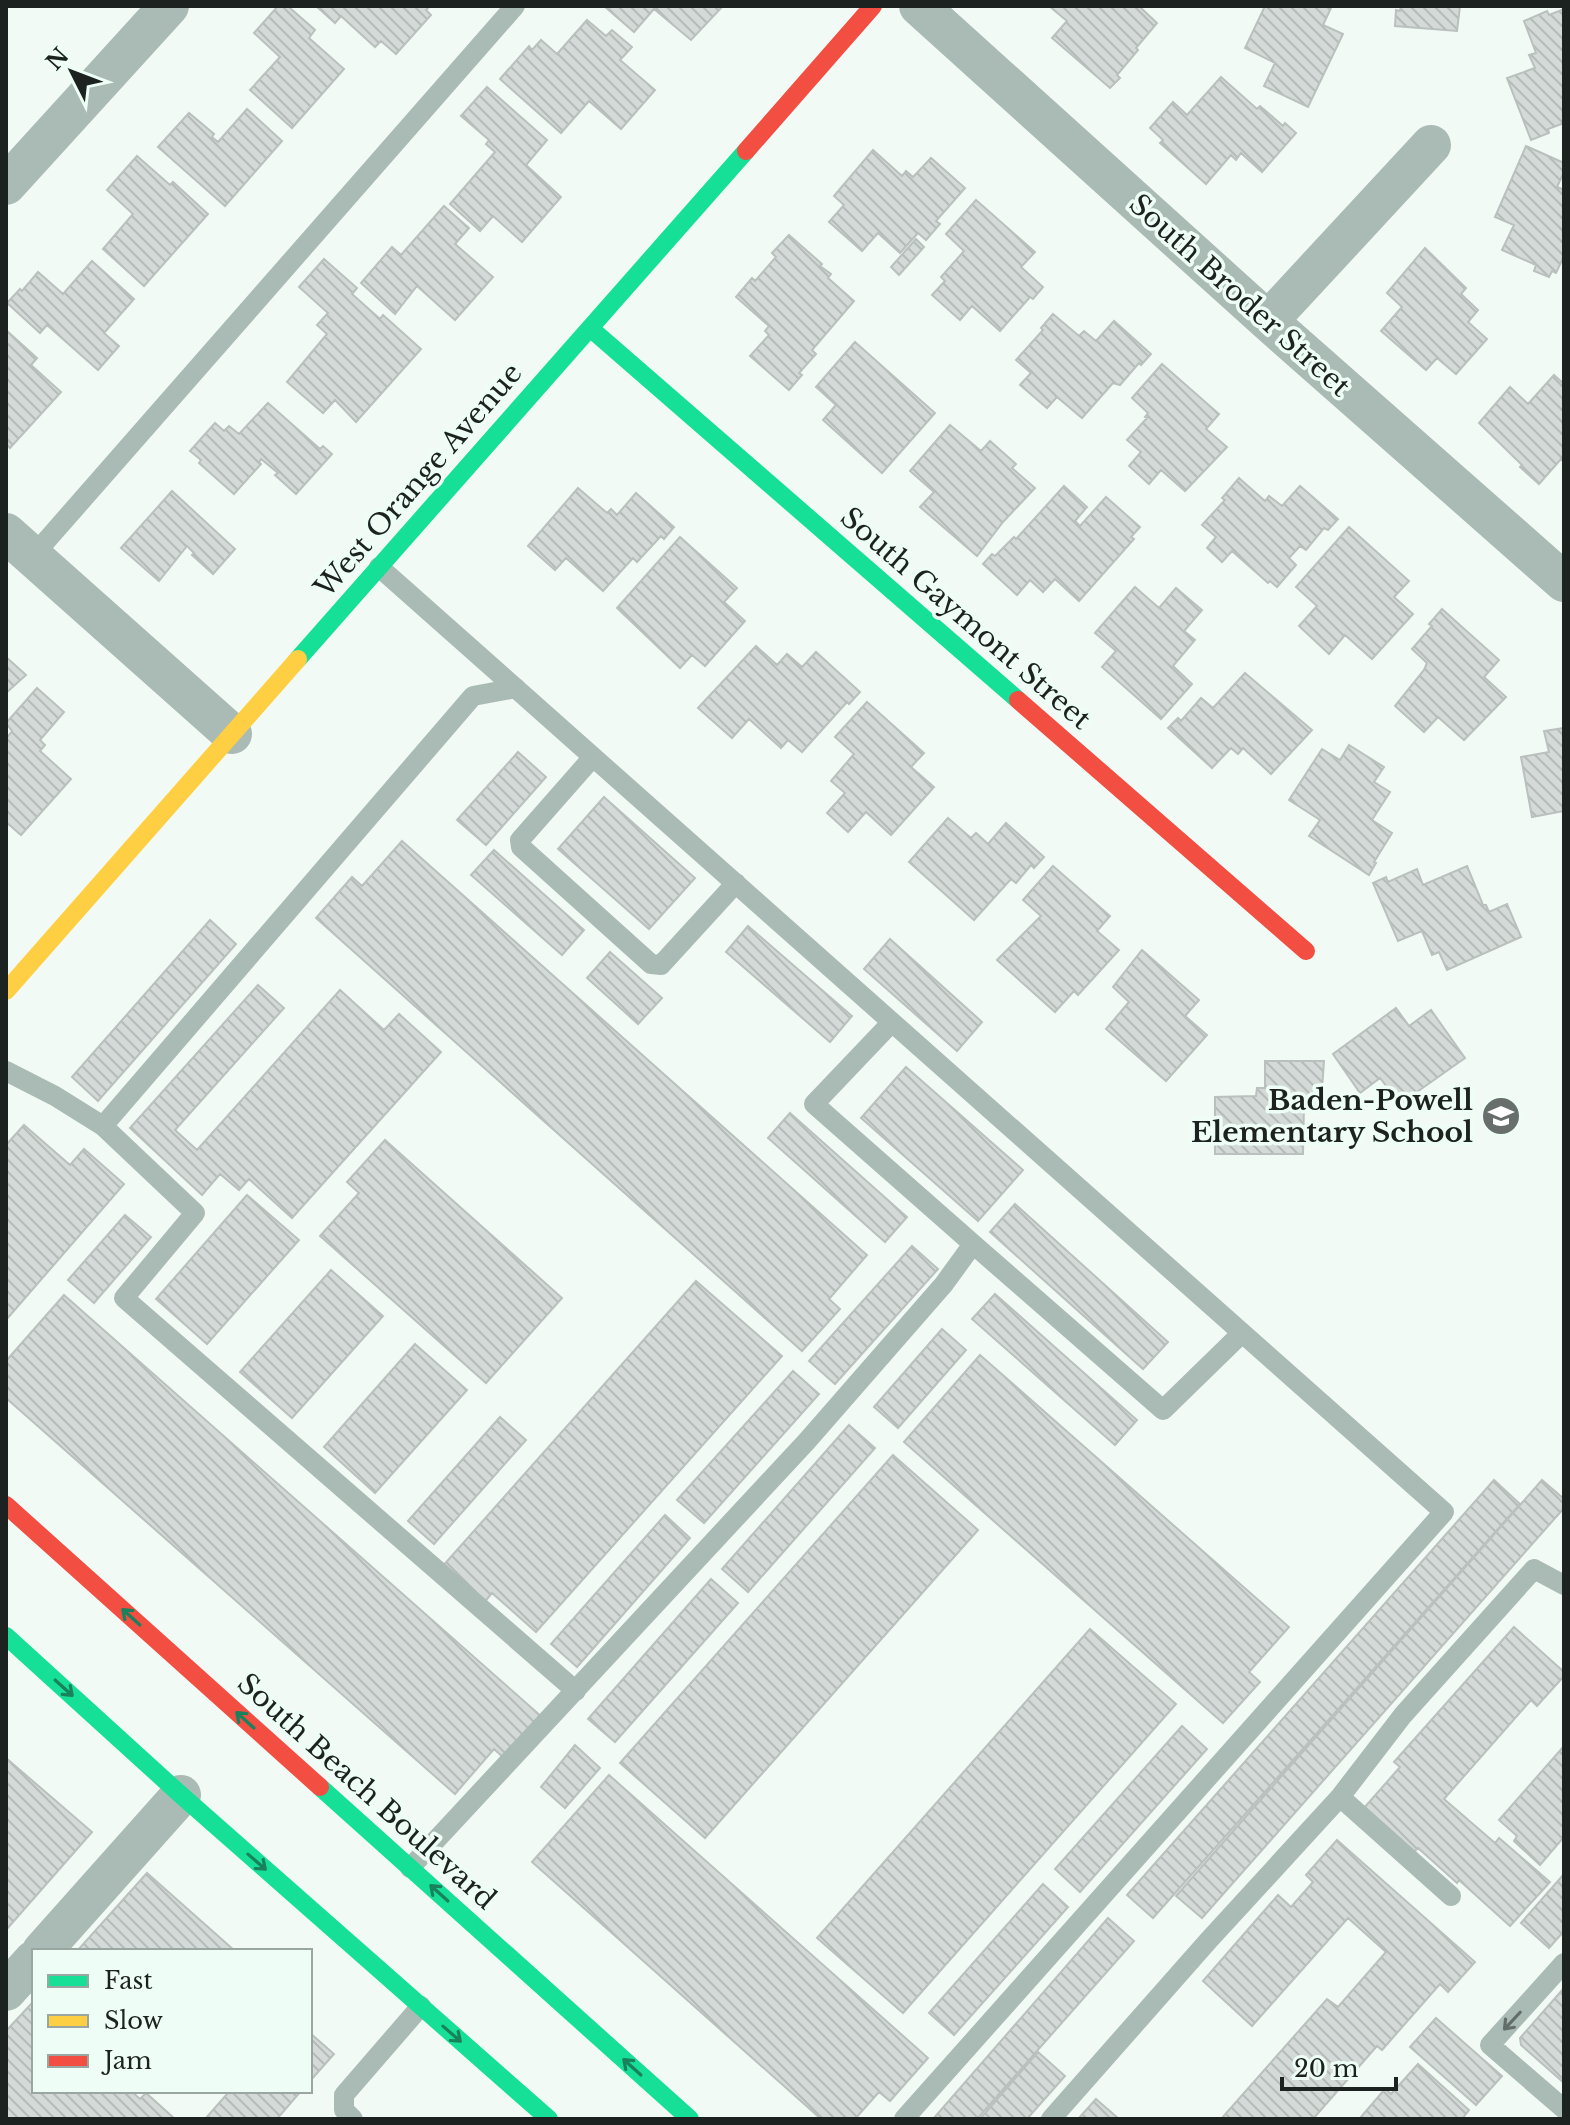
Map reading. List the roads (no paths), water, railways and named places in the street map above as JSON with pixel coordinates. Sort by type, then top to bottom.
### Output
[{"type":"street","points":[[6,185],[169,6]]},
{"type":"street","name":"West Orange Avenue","points":[[6,991],[873,6]]},
{"type":"street","name":"South Broder Street","points":[[919,6],[1268,321],[1564,582]]},
{"type":"street","points":[[1268,321],[1431,145]]},
{"type":"street","name":"South Gaymont Street","points":[[590,328],[1306,951]]},
{"type":"street","points":[[19,545],[232,734]]},
{"type":"street","name":"South Beach Boulevard","points":[[6,1505],[690,2119]]},
{"type":"street","points":[[6,1636],[181,1795],[549,2119]]},
{"type":"street","points":[[44,1949],[181,1795]]},
{"type":"street","points":[[6,1991],[32,1962]]},
{"type":"lane","points":[[19,545],[515,6]]},
{"type":"lane","points":[[379,567],[1444,1512],[904,2119]]},
{"type":"lane","points":[[103,1126],[473,696],[516,688]]},
{"type":"lane","points":[[593,757],[520,840],[521,847],[651,964],[661,965],[736,883]]},
{"type":"lane","points":[[892,1022],[814,1104],[1163,1410],[1242,1333]]},
{"type":"lane","points":[[6,1071],[55,1096],[103,1126],[195,1213],[124,1298],[576,1691]]},
{"type":"lane","points":[[410,1868],[807,1441],[944,1284],[973,1244]]},
{"type":"lane","points":[[1051,2119],[1340,1797],[1403,1715],[1534,1569],[1564,1585]]},
{"type":"lane","points":[[1340,1797],[1451,1896]]},
{"type":"lane","points":[[1564,1963],[1490,2045],[1564,2109]]},
{"type":"lane","points":[[353,2119],[344,2110],[344,2095],[421,2006]]},
{"type":"place","name":"Baden-Powell Elementary School","points":[[1501,1116]]}]
